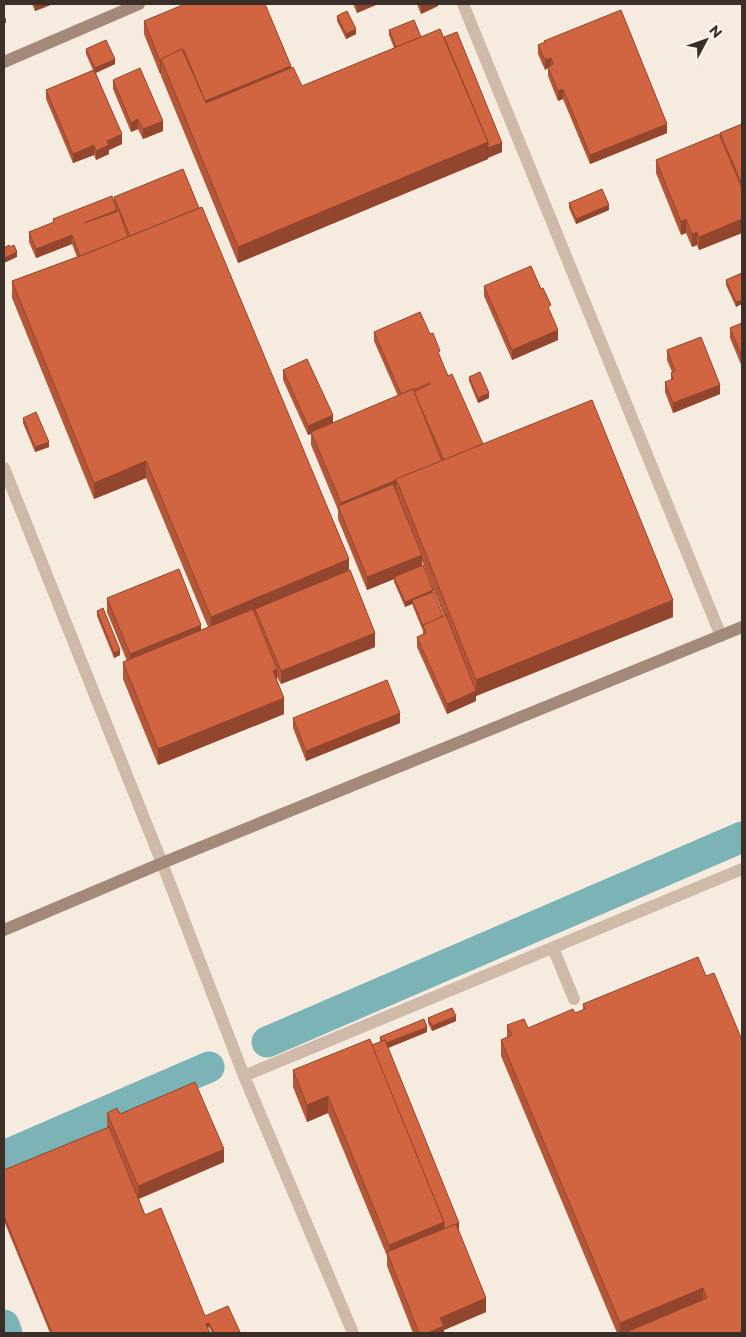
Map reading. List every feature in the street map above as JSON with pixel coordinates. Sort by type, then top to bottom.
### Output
[{"type":"street","points":[[4,62],[139,4]]},
{"type":"street","points":[[463,4],[721,636]]},
{"type":"street","points":[[4,468],[162,863],[244,1076],[353,1333]]},
{"type":"street","points":[[4,930],[162,863],[742,627]]},
{"type":"street","points":[[244,1076],[742,869]]},
{"type":"street","points":[[553,948],[574,999]]},
{"type":"building","points":[[185,4],[265,4],[291,66],[205,101],[184,50],[182,49],[160,61],[144,21]]},
{"type":"building","points":[[621,10],[667,124],[590,155],[563,89],[558,91],[548,67],[553,64],[551,58],[545,60],[538,45]]},
{"type":"building","points":[[347,11],[356,29],[346,34],[337,16]]},
{"type":"building","points":[[414,20],[421,37],[396,47],[389,30]]},
{"type":"building","points":[[440,29],[488,142],[238,247],[161,59],[182,49],[206,103],[293,67],[302,86]]},
{"type":"building","points":[[457,32],[502,143],[488,148],[488,142],[444,37]]},
{"type":"building","points":[[106,40],[115,59],[95,68],[86,49]]},
{"type":"building","points":[[140,68],[163,121],[143,129],[138,119],[131,123],[113,80]]},
{"type":"building","points":[[94,70],[122,134],[107,141],[109,145],[96,151],[94,145],[73,154],[46,90]]},
{"type":"building","points":[[742,124],[742,185],[720,133]]},
{"type":"building","points":[[719,134],[742,188],[742,219],[699,237],[697,232],[692,234],[686,219],[681,222],[656,160]]},
{"type":"building","points":[[183,169],[199,208],[130,236],[114,197]]},
{"type":"building","points":[[602,189],[609,205],[576,219],[569,203]]},
{"type":"building","points":[[112,196],[117,210],[84,223],[119,211],[128,237],[80,256],[72,235],[36,249],[29,232],[54,222],[53,219]]},
{"type":"building","points":[[202,207],[349,559],[211,617],[146,461],[94,483],[12,281]]},
{"type":"building","points":[[9,245],[10,247],[14,245],[17,252],[4,258],[4,248]]},
{"type":"building","points":[[531,266],[541,289],[543,288],[551,305],[548,307],[558,330],[512,350],[484,286]]},
{"type":"building","points":[[742,273],[742,300],[736,302],[726,280]]},
{"type":"building","points":[[420,312],[430,334],[433,333],[440,351],[438,352],[448,376],[452,374],[483,444],[444,460],[414,392],[430,383],[401,394],[374,332]]},
{"type":"building","points":[[742,323],[742,357],[730,328]]},
{"type":"building","points":[[701,337],[720,385],[673,403],[665,382],[673,379],[671,373],[675,371],[667,350]]},
{"type":"building","points":[[307,359],[333,415],[308,426],[283,370]]},
{"type":"building","points":[[480,372],[489,393],[478,398],[469,377]]},
{"type":"building","points":[[413,389],[442,461],[341,503],[311,432]]},
{"type":"building","points":[[592,400],[673,600],[476,680],[396,479]]},
{"type":"building","points":[[36,412],[49,442],[35,447],[23,418]]},
{"type":"building","points":[[393,484],[422,555],[367,577],[338,506]]},
{"type":"building","points":[[423,565],[433,590],[405,602],[394,577]]},
{"type":"building","points":[[179,569],[201,625],[130,654],[107,598]]},
{"type":"building","points":[[350,570],[375,633],[281,671],[255,609]]},
{"type":"building","points":[[433,592],[443,616],[423,626],[412,600]]},
{"type":"building","points":[[103,608],[120,650],[114,653],[97,611]]},
{"type":"building","points":[[253,609],[277,669],[273,671],[284,698],[158,749],[123,662]]},
{"type":"building","points":[[446,615],[476,691],[447,704],[417,637],[426,633],[423,625]]},
{"type":"building","points":[[387,680],[400,713],[306,751],[293,718]]},
{"type":"building","points":[[698,957],[706,976],[714,973],[742,1040],[742,1333],[624,1333],[707,1298],[703,1288],[620,1323],[501,1040],[512,1035],[507,1025],[524,1019],[528,1028],[573,1009],[575,1013],[585,1009],[583,1004]]},
{"type":"building","points":[[452,1008],[456,1016],[432,1026],[428,1018]]},
{"type":"building","points":[[424,1019],[427,1027],[386,1043],[380,1037]]},
{"type":"building","points":[[370,1039],[444,1222],[389,1245],[328,1096],[307,1105],[293,1070]]},
{"type":"building","points":[[385,1040],[459,1223],[444,1229],[444,1222],[372,1045]]},
{"type":"building","points":[[195,1082],[224,1149],[138,1186],[107,1113],[117,1108],[120,1114]]},
{"type":"building","points":[[109,1127],[145,1215],[161,1208],[205,1316],[228,1306],[239,1333],[214,1333],[209,1323],[206,1324],[210,1333],[52,1333],[4,1216],[4,1170]]},
{"type":"building","points":[[456,1224],[486,1298],[440,1318],[444,1326],[427,1333],[419,1333],[387,1252]]},
{"type":"waterway","points":[[267,1042],[742,837]]},
{"type":"waterway","points":[[4,1156],[209,1067]]},
{"type":"waterway","points":[[4,1325],[7,1333]]}]
